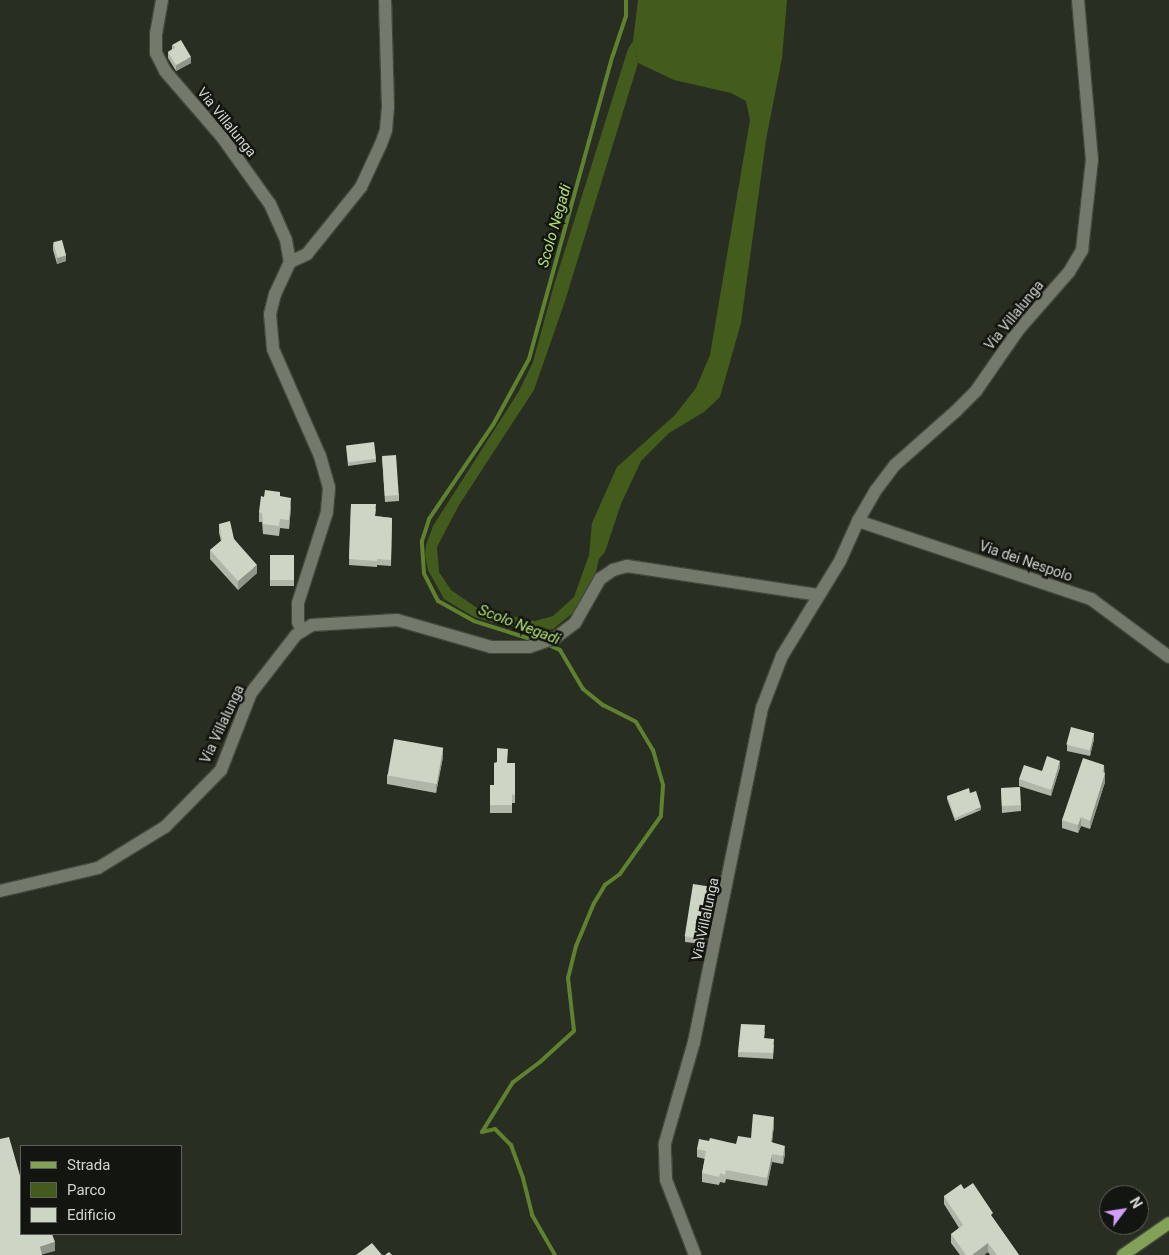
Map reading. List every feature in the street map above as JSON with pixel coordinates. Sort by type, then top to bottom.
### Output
[{"type":"main road","points":[[1123,1255],[1169,1223]]},
{"type":"street","name":"Via Villalunga","points":[[162,0],[156,34],[156,53],[165,71],[222,137],[270,204],[286,240],[290,262]]},
{"type":"street","points":[[302,631],[298,622],[298,603],[327,512],[330,488],[320,456],[273,349],[270,314],[275,294],[290,262],[307,254],[361,187],[381,144],[386,130],[388,107],[385,0]]},
{"type":"street","name":"Via Villalunga","points":[[695,1255],[666,1180],[665,1143],[694,1042],[762,708],[782,656],[840,560],[858,521],[876,490],[895,465],[956,412],[976,391],[1019,329],[1069,272],[1082,250],[1092,160],[1078,0]]},
{"type":"street","name":"Via dei Nespolo","points":[[858,521],[1091,599],[1169,657]]},
{"type":"street","name":"Via Villalunga","points":[[0,891],[98,868],[165,827],[221,770],[251,692],[296,634],[312,625],[397,620],[491,647],[529,648],[555,638],[575,623],[600,579],[613,570],[627,566],[818,596]]},
{"type":"green space","points":[[638,0],[787,0],[782,58],[766,140],[741,323],[720,397],[704,412],[669,433],[641,461],[621,504],[605,552],[599,559],[594,559],[589,555],[592,523],[617,467],[675,415],[696,388],[710,355],[750,120],[746,101],[731,93],[674,80],[638,63],[633,41]]},
{"type":"green space","points":[[633,41],[638,63],[565,301],[534,390],[459,505],[437,547],[439,572],[451,590],[480,610],[535,621],[553,616],[574,597],[589,555],[594,559],[599,559],[595,576],[574,612],[553,629],[539,631],[501,625],[474,617],[444,599],[428,570],[425,555],[426,545],[433,526],[519,391],[533,362],[554,285],[628,49]]},
{"type":"building","points":[[181,40],[191,57],[176,65],[168,52],[175,48],[172,45]]},
{"type":"building","points":[[62,240],[66,255],[57,258],[53,242]]},
{"type":"building","points":[[374,442],[376,459],[348,462],[346,445]]},
{"type":"building","points":[[396,455],[399,495],[385,496],[382,456]]},
{"type":"building","points":[[265,490],[280,492],[280,496],[291,498],[289,520],[280,519],[279,526],[263,524],[262,513],[259,512],[261,496],[264,497]]},
{"type":"building","points":[[351,504],[376,504],[375,516],[392,518],[391,560],[349,559]]},
{"type":"building","points":[[230,521],[234,539],[257,565],[238,581],[210,550],[222,540],[219,524]]},
{"type":"building","points":[[270,555],[294,555],[294,580],[270,580]]},
{"type":"building","points":[[1071,727],[1094,733],[1090,751],[1066,744]]},
{"type":"building","points":[[394,739],[443,748],[437,784],[388,775]]},
{"type":"building","points":[[497,748],[508,749],[507,763],[515,763],[515,795],[512,794],[512,805],[490,805],[490,785],[494,785],[494,763],[497,762]]},
{"type":"building","points":[[1047,756],[1060,761],[1051,790],[1019,779],[1024,765],[1042,771]]},
{"type":"building","points":[[1083,758],[1104,765],[1102,772],[1105,773],[1090,821],[1081,817],[1078,825],[1062,820]]},
{"type":"building","points":[[1020,787],[1021,805],[1002,806],[1001,788]]},
{"type":"building","points":[[969,788],[970,793],[976,791],[981,807],[955,818],[947,796]]},
{"type":"building","points":[[693,884],[711,887],[702,939],[685,936]]},
{"type":"building","points":[[741,1024],[765,1025],[764,1038],[774,1039],[773,1053],[738,1052]]},
{"type":"building","points":[[753,1114],[774,1117],[771,1142],[785,1146],[783,1156],[772,1154],[767,1178],[726,1170],[725,1175],[720,1173],[719,1177],[702,1173],[706,1151],[697,1149],[699,1139],[709,1141],[710,1138],[736,1144],[738,1136],[751,1138]]},
{"type":"building","points":[[9,1137],[20,1176],[20,1235],[52,1235],[55,1242],[40,1247],[42,1255],[0,1255],[0,1139]]},
{"type":"building","points":[[973,1183],[993,1213],[991,1215],[1019,1255],[997,1255],[988,1243],[972,1255],[966,1255],[951,1234],[963,1225],[944,1196],[961,1184],[964,1189]]},
{"type":"building","points":[[372,1243],[382,1255],[356,1255]]},
{"type":"waterway","name":"Scolo Negadi","points":[[537,641],[474,621],[438,601],[424,573],[422,541],[429,519],[493,425],[529,359],[613,55],[626,16],[626,0]]},
{"type":"waterway","name":"Scolo Negadi","points":[[546,644],[560,650],[583,689],[603,705],[636,722],[653,750],[663,786],[661,816],[620,874],[605,885],[594,903],[576,946],[568,978],[574,1031],[540,1062],[513,1082],[482,1132],[495,1129],[511,1145],[523,1178],[532,1215],[555,1255]]}]
